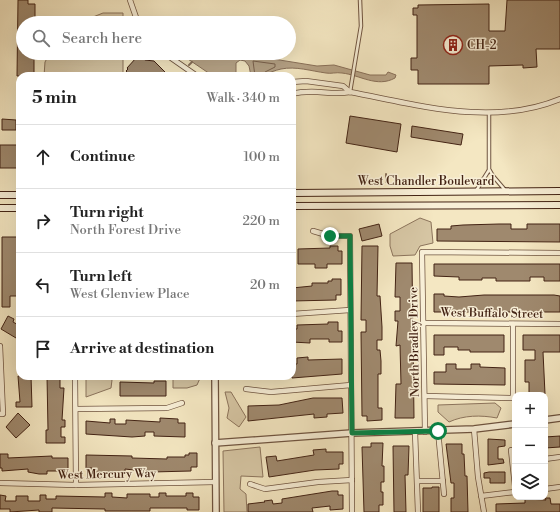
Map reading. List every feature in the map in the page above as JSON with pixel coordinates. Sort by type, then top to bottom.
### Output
[{"type":"main road","name":"West Chandler Boulevard","points":[[296,193],[560,191]]},
{"type":"main road","points":[[0,195],[16,195]]},
{"type":"main road","name":"West Chandler Boulevard","points":[[296,206],[560,205]]},
{"type":"main road","points":[[0,208],[16,208]]},
{"type":"street","points":[[130,0],[136,16]]},
{"type":"street","points":[[174,60],[191,72]]},
{"type":"street","points":[[296,82],[306,81],[343,86],[350,92]]},
{"type":"street","points":[[296,93],[312,90],[342,94],[350,92],[439,108],[489,114],[528,110],[560,99]]},
{"type":"street","points":[[313,231],[330,236],[350,236],[352,512]]},
{"type":"street","name":"North Bradley Drive","points":[[425,432],[422,252],[560,253]]},
{"type":"street","points":[[296,314],[350,310]]},
{"type":"street","name":"West Buffalo Street","points":[[424,323],[560,324]]},
{"type":"street","points":[[425,396],[513,398],[513,324]]},
{"type":"street","points":[[1,346],[2,414]]},
{"type":"street","points":[[75,380],[76,484]]},
{"type":"street","points":[[215,380],[216,512]]},
{"type":"street","points":[[246,389],[271,392],[351,385]]},
{"type":"street","points":[[76,409],[167,408],[182,403]]},
{"type":"street","points":[[548,420],[560,418]]},
{"type":"street","points":[[215,443],[352,433],[425,432],[474,429],[512,424]]},
{"type":"street","points":[[474,429],[484,512]]},
{"type":"street","points":[[438,431],[444,481],[444,494]]},
{"type":"street","points":[[415,432],[418,510]]},
{"type":"street","points":[[511,450],[512,454]]},
{"type":"street","points":[[548,459],[560,458]]},
{"type":"street","points":[[250,484],[265,489],[318,482],[352,480]]},
{"type":"street","points":[[418,482],[444,481]]},
{"type":"street","name":"West Mercury Way","points":[[0,483],[76,484],[215,482]]},
{"type":"street","points":[[548,489],[560,487]]},
{"type":"street","points":[[481,496],[512,492]]},
{"type":"lane","points":[[350,92],[360,26],[360,0]]},
{"type":"lane","points":[[489,114],[489,169],[506,192]]},
{"type":"lane","points":[[474,192],[489,169]]},
{"type":"shaded area","points":[[103,13],[123,13],[123,16],[96,16]]},
{"type":"shaded area","points":[[46,60],[123,60],[123,72],[44,72]]},
{"type":"shaded area","points":[[420,218],[431,222],[433,243],[420,246],[415,255],[393,256],[390,246],[390,234]]},
{"type":"shaded area","points":[[86,380],[112,380],[111,388],[86,397]]},
{"type":"shaded area","points":[[173,380],[199,380],[197,385],[187,388],[173,388]]},
{"type":"shaded area","points":[[225,392],[231,392],[246,417],[239,427],[227,418],[229,408]]},
{"type":"shaded area","points":[[495,403],[501,408],[497,418],[473,416],[449,422],[438,412],[438,405]]},
{"type":"shaded area","points":[[260,447],[263,477],[241,476],[240,489],[246,494],[247,512],[224,512],[223,451]]},
{"type":"water","points":[[189,60],[240,60],[236,63],[236,72],[207,72]]},
{"type":"water","points":[[240,60],[280,60],[317,66],[334,65],[370,75],[386,75],[388,72],[396,75],[395,78],[382,82],[368,80],[349,74],[328,73],[292,68],[281,69],[272,72],[250,72],[249,66],[245,61]]},
{"type":"building","points":[[18,0],[28,0],[28,4],[35,4],[35,16],[18,16]]},
{"type":"building","name":"CH-2","points":[[507,0],[560,0],[560,49],[536,49],[537,67],[523,68],[523,65],[489,66],[489,84],[418,84],[418,70],[411,70],[411,58],[417,58],[417,15],[413,15],[413,8],[418,8],[418,5],[489,4],[489,31],[505,31]]},
{"type":"building","points":[[17,60],[34,60],[34,72],[17,72]]},
{"type":"building","points":[[134,60],[145,60],[154,61],[165,72],[127,72],[127,68]]},
{"type":"building","points":[[350,116],[401,124],[397,152],[346,143]]},
{"type":"building","points":[[2,119],[16,120],[16,130],[2,130]]},
{"type":"building","points":[[412,126],[463,134],[461,145],[411,137]]},
{"type":"building","points":[[0,145],[16,145],[16,168],[0,168]]},
{"type":"building","points":[[379,224],[382,236],[362,241],[359,229]]},
{"type":"building","points":[[511,224],[511,229],[527,229],[527,224],[560,224],[560,242],[437,241],[437,229],[451,229],[451,226],[463,225]]},
{"type":"building","points":[[2,237],[16,237],[16,296],[10,296],[10,307],[2,307]]},
{"type":"building","points":[[330,246],[338,246],[338,251],[342,251],[342,264],[327,264],[327,268],[315,268],[315,264],[298,264],[298,249],[330,248]]},
{"type":"building","points":[[362,246],[378,246],[377,296],[380,296],[382,340],[377,340],[377,350],[380,350],[381,361],[381,374],[378,374],[378,408],[382,408],[382,420],[367,421],[367,416],[362,416],[361,332],[366,332],[366,320],[361,320]]},
{"type":"building","points":[[396,263],[412,263],[414,418],[395,418],[396,384],[401,384],[400,345],[396,346],[398,321],[395,321],[395,311],[400,311],[400,297],[395,297]]},
{"type":"building","points":[[434,264],[560,264],[560,281],[544,281],[544,277],[530,277],[530,281],[496,281],[496,278],[482,278],[482,280],[459,280],[459,277],[434,276]]},
{"type":"building","points":[[332,279],[341,279],[341,295],[336,295],[336,300],[296,301],[296,288],[312,286],[312,283],[328,283],[328,281],[332,281]]},
{"type":"building","points":[[434,294],[459,297],[484,295],[554,295],[560,296],[560,312],[434,312]]},
{"type":"building","points":[[8,316],[14,319],[13,322],[16,324],[16,338],[1,329]]},
{"type":"building","points":[[328,322],[338,322],[338,331],[342,331],[342,342],[329,342],[329,339],[310,339],[310,343],[296,342],[297,325],[328,324]]},
{"type":"building","points":[[434,335],[504,335],[504,352],[470,352],[470,350],[458,350],[458,347],[444,347],[444,355],[434,355]]},
{"type":"building","points":[[523,335],[560,335],[560,352],[543,352],[545,392],[529,392],[529,382],[525,382],[525,360],[535,360],[535,350],[523,350]]},
{"type":"building","points":[[308,357],[308,360],[342,359],[342,374],[296,378],[297,358]]},
{"type":"building","points":[[446,364],[456,364],[456,369],[471,369],[471,364],[480,364],[480,367],[505,368],[505,385],[434,384],[434,372],[446,372]]},
{"type":"building","points":[[18,380],[31,380],[32,407],[16,407],[16,402],[20,402]]},
{"type":"building","points":[[47,380],[60,380],[60,388],[64,388],[62,420],[65,420],[65,427],[61,427],[61,437],[65,437],[65,443],[46,443],[46,430],[48,430]]},
{"type":"building","points":[[154,381],[166,381],[166,396],[120,396],[120,382],[154,383]]},
{"type":"building","points":[[313,398],[342,398],[343,413],[327,414],[327,417],[314,418],[314,414],[248,421],[248,406],[279,405]]},
{"type":"building","points":[[18,413],[30,425],[16,438],[6,427]]},
{"type":"building","points":[[160,418],[178,419],[178,423],[185,423],[185,437],[154,436],[154,432],[145,432],[145,436],[132,437],[86,434],[86,421],[110,423],[110,419],[115,419],[115,424],[126,424],[126,420],[160,422]]},
{"type":"building","points":[[560,436],[560,447],[548,448],[548,437]]},
{"type":"building","points":[[488,439],[505,440],[505,446],[498,447],[498,459],[503,459],[504,463],[488,465]]},
{"type":"building","points":[[371,443],[383,443],[382,466],[384,466],[384,482],[381,482],[381,492],[383,492],[383,505],[379,505],[379,512],[364,512],[362,447],[371,447]]},
{"type":"building","points":[[446,444],[462,444],[465,476],[467,476],[468,512],[451,512],[451,498],[454,498],[454,483],[451,483]]},
{"type":"building","points":[[393,446],[409,446],[408,475],[405,475],[406,512],[394,512]]},
{"type":"building","points":[[326,449],[326,452],[343,452],[343,464],[339,464],[339,469],[315,470],[269,477],[266,457],[276,456],[277,461],[314,455],[313,450]]},
{"type":"building","points":[[189,453],[197,453],[197,467],[191,467],[191,471],[152,472],[125,469],[125,473],[92,472],[92,468],[86,468],[86,455],[132,456],[132,458],[167,459],[167,457],[185,457],[185,455],[189,455]]},
{"type":"building","points":[[0,454],[8,454],[8,458],[52,456],[52,458],[68,458],[68,471],[47,471],[47,474],[39,474],[28,472],[28,469],[2,471],[2,468],[0,468]]},
{"type":"building","points":[[505,472],[505,483],[490,483],[490,478],[484,478],[484,473]]},
{"type":"building","points":[[439,487],[439,512],[423,512],[423,488]]},
{"type":"building","points":[[338,491],[338,495],[343,495],[343,509],[330,510],[330,506],[312,508],[313,512],[248,512],[248,504],[272,500],[273,504],[282,503],[282,499]]},
{"type":"building","points":[[105,493],[112,493],[112,497],[127,498],[127,494],[150,494],[150,497],[159,497],[159,493],[166,493],[166,496],[186,496],[186,493],[193,493],[193,497],[199,497],[199,510],[187,510],[187,508],[150,508],[150,511],[105,511],[105,509],[52,508],[52,512],[39,512],[39,510],[10,512],[10,509],[0,509],[0,495],[6,496],[5,501],[16,501],[16,496],[28,496],[28,501],[40,501],[40,495],[46,495],[46,499],[56,499],[56,496],[105,497]]},
{"type":"building","points":[[548,498],[550,498],[551,504],[560,504],[560,512],[496,512],[496,504],[525,503],[525,500],[548,500]]},
{"type":"waterway","points":[[189,65],[192,62]]},
{"type":"waterway","points":[[386,174],[386,182]]},
{"type":"place","name":"CH-2","points":[[453,45]]},
{"type":"route","points":[[330,236],[350,236],[352,433],[438,431]]}]
